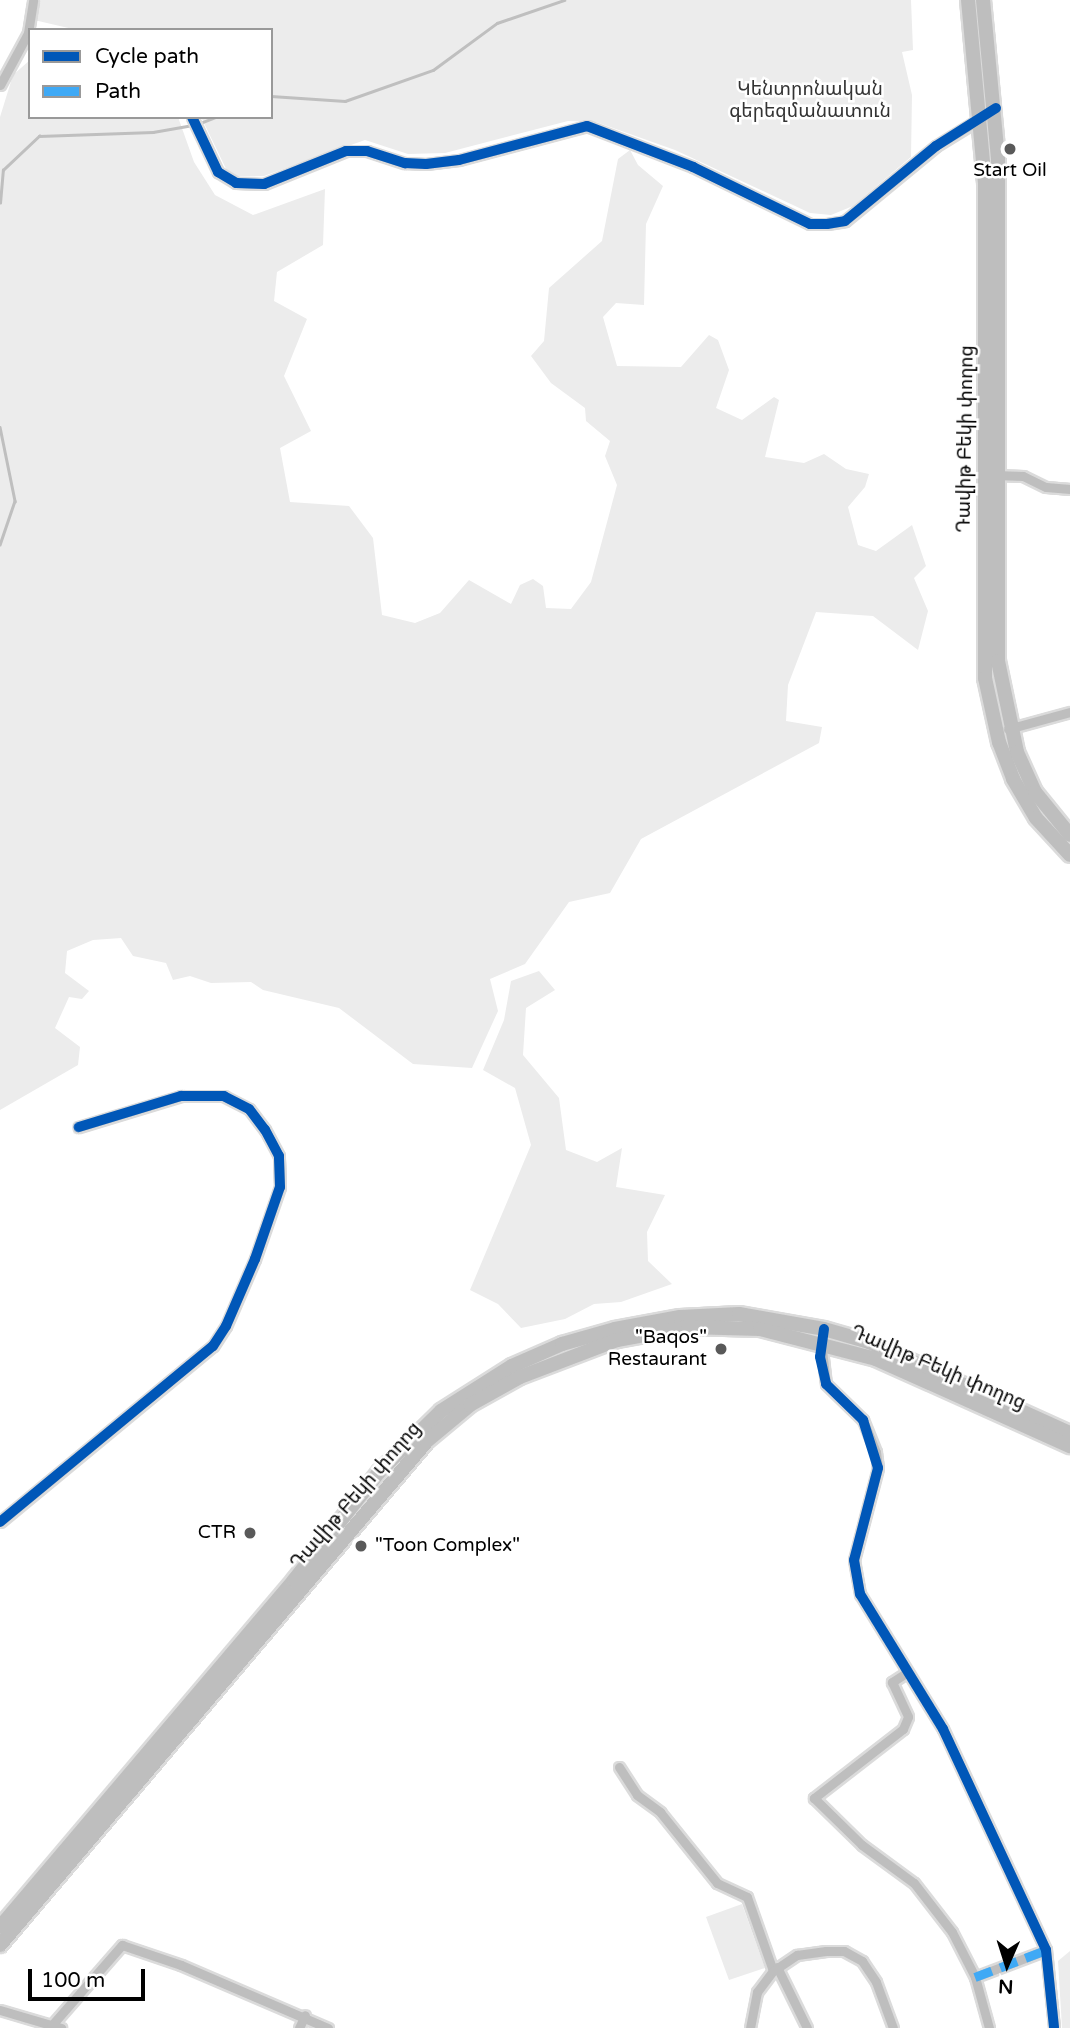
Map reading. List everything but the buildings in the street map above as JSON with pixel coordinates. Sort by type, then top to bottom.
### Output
[{"type":"main road","name":"Դավիթ Բեկի փողոց","points":[[968,0],[981,118],[1003,731],[1021,796],[1070,855]]},
{"type":"main road","name":"Դավիթ Բեկի փողոց","points":[[983,0],[996,108],[993,475]]},
{"type":"main road","name":"Դավիթ Բեկի փողոց","points":[[1003,731],[1035,792],[1070,835]]},
{"type":"main road","name":"Դավիթ Բեկի փողոց","points":[[304,1576],[346,1511],[407,1442],[458,1398],[562,1344],[639,1324],[739,1314],[823,1336],[1070,1446]]},
{"type":"main road","name":"Դավիթ Բեկի փողոց","points":[[0,1945],[304,1576],[358,1520],[427,1441],[470,1405],[520,1377],[591,1349],[688,1327],[743,1327],[869,1342],[1070,1433]]},
{"type":"main road","points":[[346,1511],[355,1507],[358,1520]]},
{"type":"main road","name":"Դավիթ Բեկի փողոց","points":[[0,1927],[185,1718]]},
{"type":"street","points":[[30,28],[33,0]]},
{"type":"street","points":[[0,85],[28,34]]},
{"type":"street","points":[[193,119],[218,172],[236,183],[264,184],[346,151],[367,151],[426,164],[459,160],[587,126],[693,167],[810,223],[827,224],[845,221],[936,146],[996,108]]},
{"type":"street","points":[[993,475],[1070,489]]},
{"type":"street","points":[[1003,731],[1070,712]]},
{"type":"street","points":[[0,1522],[213,1346],[251,1270],[280,1186],[279,1156],[265,1130],[249,1110],[224,1096],[181,1096],[79,1127]]},
{"type":"street","points":[[823,1336],[826,1384],[863,1420],[876,1452],[878,1468],[854,1560],[860,1594],[906,1673],[943,1729],[1046,1950],[1054,2028]]},
{"type":"street","points":[[906,1673],[892,1682],[908,1717],[903,1729],[814,1798],[862,1845],[914,1884],[951,1932],[975,1977],[989,2028]]},
{"type":"street","points":[[619,1767],[637,1795],[660,1812],[717,1883],[747,1898],[775,1969],[807,2028]]},
{"type":"street","points":[[51,2026],[122,1945],[305,2015],[328,2028]]},
{"type":"street","points":[[975,1977],[1046,1950]]},
{"type":"street","points":[[750,2028],[757,1992],[775,1969],[797,1955],[844,1951],[862,1961],[876,1982],[893,2028]]},
{"type":"street","points":[[0,2010],[61,2028]]},
{"type":"street","points":[[299,2028],[305,2015]]},
{"type":"green space","name":"Կենտրոնական գերեզմանատուն","points":[[38,0],[911,0],[913,50],[902,52],[912,95],[911,157],[853,206],[831,215],[810,213],[675,150],[596,122],[568,121],[445,153],[408,154],[365,140],[264,176],[230,177],[202,119],[273,119],[273,28],[68,28],[34,20]]},
{"type":"green space","points":[[28,62],[28,119],[179,119],[194,162],[215,195],[253,215],[325,189],[323,245],[277,272],[274,301],[307,319],[284,376],[311,431],[280,448],[290,502],[349,506],[373,538],[382,615],[415,623],[440,613],[469,580],[511,604],[520,585],[533,579],[543,586],[546,608],[571,609],[591,582],[617,485],[605,456],[610,441],[586,421],[585,408],[551,383],[531,356],[544,341],[549,288],[602,241],[618,159],[630,150],[638,165],[663,186],[646,224],[644,305],[616,303],[603,317],[617,366],[681,367],[709,335],[718,340],[729,370],[716,408],[742,420],[774,397],[779,400],[765,457],[804,463],[824,454],[846,469],[869,474],[865,487],[848,507],[858,545],[876,551],[912,525],[926,566],[914,578],[928,611],[918,650],[873,616],[816,612],[788,685],[786,721],[822,727],[819,743],[641,839],[610,893],[569,902],[525,964],[490,979],[498,1011],[472,1068],[413,1064],[339,1008],[263,990],[251,982],[211,983],[190,976],[173,980],[166,963],[133,956],[121,938],[93,940],[67,951],[65,973],[89,991],[82,999],[69,997],[55,1028],[80,1047],[78,1065],[0,1110],[0,117],[13,75]]},
{"type":"green space","points":[[539,971],[555,990],[526,1008],[523,1055],[559,1098],[566,1150],[597,1162],[622,1148],[616,1187],[665,1195],[647,1232],[648,1261],[672,1284],[621,1302],[594,1304],[565,1319],[521,1328],[498,1304],[470,1290],[531,1145],[515,1088],[483,1070],[504,1020],[511,981]]},
{"type":"green space","points":[[742,1904],[765,1968],[729,1980],[706,1917]]},
{"type":"green space","points":[[1070,1951],[1070,2028],[1062,2028],[1058,1961]]},
{"type":"waterway","points":[[273,96],[345,101],[433,70],[497,23],[564,0]]},
{"type":"waterway","points":[[198,124],[210,119]]},
{"type":"waterway","points":[[0,203],[3,170],[39,136],[153,132],[192,125]]},
{"type":"waterway","points":[[0,427],[15,501],[0,545]]},
{"type":"marked path","points":[[975,1977],[1046,1950]]},
{"type":"cycle path","points":[[193,119],[218,172],[236,183],[264,184],[346,151],[367,151],[405,163],[426,164],[459,160],[587,126],[693,167],[810,224],[827,224],[845,221],[936,146],[996,108]]},
{"type":"cycle path","points":[[0,1522],[213,1346],[226,1326],[255,1259],[280,1187],[279,1156],[265,1130],[249,1109],[224,1096],[181,1096],[79,1127]]},
{"type":"cycle path","points":[[824,1329],[820,1357],[826,1384],[863,1420],[878,1468],[854,1560],[860,1594],[943,1729],[1046,1950],[1054,2028]]},
{"type":"place","name":"Start Oil","points":[[1010,149]]},
{"type":"place","name":"\"Baqos\" Restaurant","points":[[721,1349]]},
{"type":"place","name":"CTR","points":[[250,1533]]},
{"type":"place","name":"\"Toon Complex\"","points":[[361,1546]]}]
